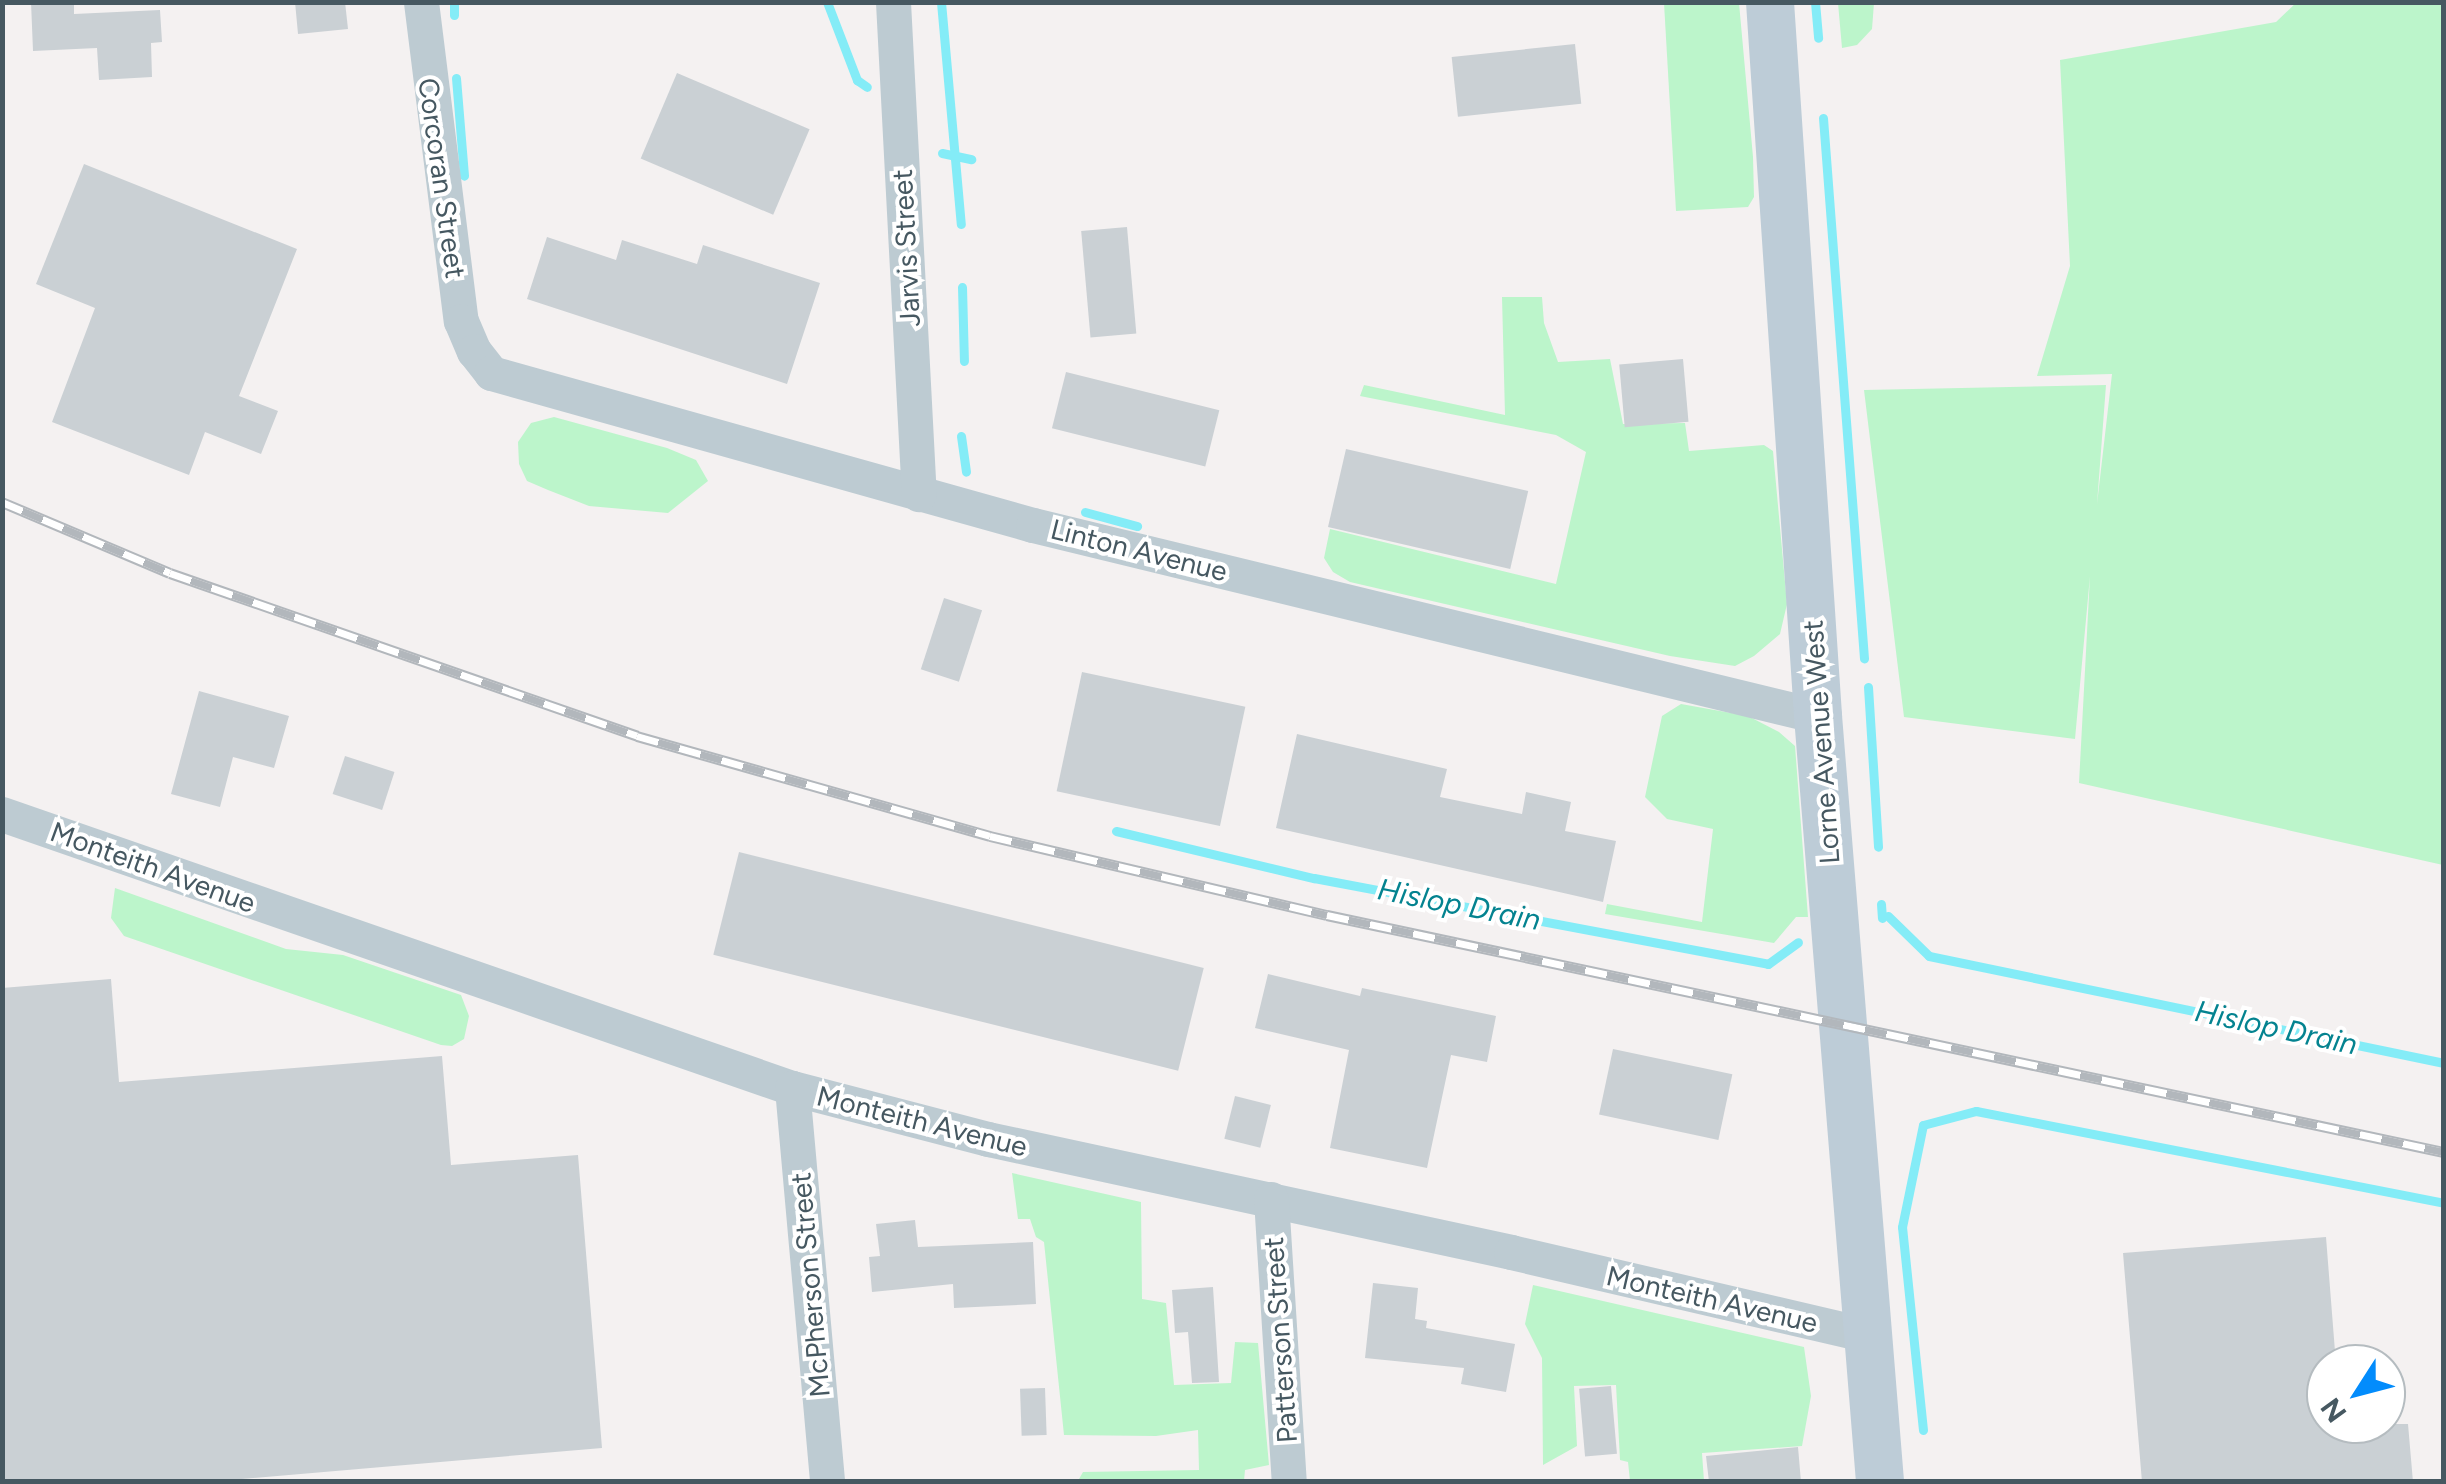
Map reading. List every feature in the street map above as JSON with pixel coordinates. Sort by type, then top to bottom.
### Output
[{"type":"main road","name":"Lorne Avenue West","points":[[1770,2],[1818,716],[1880,1482]]},
{"type":"street","name":"Corcoran Street","points":[[421,2],[461,321],[474,352]]},
{"type":"street","name":"Jarvis Street","points":[[892,2],[919,494]]},
{"type":"street","name":"Linton Avenue","points":[[474,352],[491,373],[919,494],[1818,716]]},
{"type":"street","name":"Monteith Avenue","points":[[2,814],[792,1088],[988,1139],[1271,1199],[1867,1336]]},
{"type":"street","name":"McPherson Street","points":[[792,1088],[827,1482]]},
{"type":"street","name":"Patterson Street","points":[[1271,1199],[1289,1482]]},
{"type":"green space","points":[[2297,2],[2443,3],[2443,865],[2079,783],[2090,576],[2075,739],[1904,717],[1864,390],[2106,385],[2097,504],[2112,374],[2037,376],[2070,266],[2060,60],[2276,22]]},
{"type":"green space","points":[[1664,3],[1739,3],[1753,157],[1754,197],[1748,207],[1676,211]]},
{"type":"green space","points":[[1838,3],[1874,3],[1872,29],[1857,45],[1842,48]]},
{"type":"green space","points":[[1502,297],[1542,297],[1544,323],[1558,362],[1610,359],[1623,424],[1685,423],[1689,451],[1764,445],[1773,451],[1787,604],[1780,634],[1754,656],[1735,666],[1670,656],[1350,582],[1333,572],[1324,558],[1330,529],[1556,584],[1586,452],[1556,435],[1360,396],[1364,385],[1505,415]]},
{"type":"green space","points":[[554,417],[667,448],[696,460],[708,481],[668,513],[589,506],[548,490],[527,481],[519,464],[518,442],[531,423]]},
{"type":"green space","points":[[1681,704],[1748,716],[1779,732],[1795,746],[1808,917],[1796,917],[1774,943],[1605,914],[1607,904],[1702,922],[1713,829],[1667,819],[1645,797],[1662,716]]},
{"type":"green space","points":[[115,888],[286,949],[343,955],[461,995],[469,1016],[464,1039],[452,1046],[441,1045],[124,936],[111,918]]},
{"type":"green space","points":[[1012,1173],[1141,1202],[1142,1299],[1166,1303],[1174,1385],[1231,1383],[1235,1342],[1258,1343],[1269,1465],[1245,1470],[1244,1481],[1079,1479],[1083,1472],[1199,1470],[1198,1430],[1156,1436],[1064,1435],[1044,1242],[1036,1237],[1030,1219],[1018,1219]]},
{"type":"green space","points":[[1533,1285],[1804,1347],[1811,1396],[1802,1446],[1702,1453],[1704,1481],[1630,1481],[1628,1462],[1620,1460],[1616,1385],[1574,1386],[1577,1446],[1543,1465],[1542,1358],[1525,1324]]},
{"type":"building","points":[[31,2],[74,2],[74,14],[160,10],[162,42],[151,43],[152,77],[99,80],[97,48],[33,51]]},
{"type":"building","points":[[295,2],[345,2],[348,29],[298,34]]},
{"type":"building","points":[[1575,44],[1581,104],[1458,117],[1452,57]]},
{"type":"building","points":[[677,73],[810,129],[773,215],[641,159]]},
{"type":"building","points":[[84,164],[297,249],[239,396],[278,411],[261,454],[205,432],[189,475],[52,422],[95,308],[36,284]]},
{"type":"building","points":[[1127,227],[1136,334],[1091,338],[1081,231]]},
{"type":"building","points":[[547,237],[616,260],[622,240],[697,264],[703,245],[820,283],[787,384],[527,299]]},
{"type":"building","points":[[1683,359],[1688,422],[1625,427],[1619,365]]},
{"type":"building","points":[[1066,372],[1219,410],[1205,467],[1052,428]]},
{"type":"building","points":[[1346,449],[1528,491],[1510,569],[1328,527]]},
{"type":"building","points":[[944,598],[982,610],[959,682],[921,669]]},
{"type":"building","points":[[1082,672],[1245,707],[1220,826],[1057,791]]},
{"type":"building","points":[[199,691],[289,716],[274,768],[233,757],[220,807],[171,794]]},
{"type":"building","points":[[1297,734],[1447,769],[1440,797],[1522,814],[1526,792],[1571,802],[1565,831],[1616,841],[1603,902],[1276,828]]},
{"type":"building","points":[[345,756],[394,772],[382,810],[333,794]]},
{"type":"building","points":[[739,852],[1204,968],[1178,1071],[713,955]]},
{"type":"building","points":[[1268,974],[1360,996],[1362,988],[1496,1016],[1487,1062],[1451,1055],[1427,1168],[1330,1148],[1349,1050],[1255,1028]]},
{"type":"building","points":[[111,979],[119,1082],[442,1056],[451,1165],[578,1155],[602,1448],[208,1482],[2,1482],[2,988]]},
{"type":"building","points":[[1613,1049],[1732,1074],[1718,1140],[1599,1115]]},
{"type":"building","points":[[1235,1096],[1271,1105],[1260,1148],[1224,1139]]},
{"type":"building","points":[[915,1220],[918,1247],[1033,1242],[1036,1304],[954,1308],[953,1284],[872,1292],[869,1257],[880,1256],[876,1224]]},
{"type":"building","points":[[2326,1237],[2334,1344],[2306,1344],[2306,1444],[2406,1444],[2408,1424],[2413,1482],[2142,1482],[2123,1253]]},
{"type":"building","points":[[1373,1283],[1418,1288],[1415,1319],[1427,1321],[1426,1328],[1515,1344],[1506,1392],[1461,1384],[1464,1368],[1365,1358]]},
{"type":"building","points":[[1213,1287],[1219,1382],[1192,1383],[1188,1332],[1175,1333],[1172,1290]]},
{"type":"building","points":[[1611,1386],[1617,1454],[1585,1457],[1579,1389]]},
{"type":"building","points":[[1045,1388],[1047,1435],[1022,1436],[1020,1389]]},
{"type":"building","points":[[1798,1447],[1801,1482],[1709,1482],[1706,1456]]},
{"type":"waterway","points":[[454,2],[454,15]]},
{"type":"waterway","points":[[827,2],[857,80],[867,87]]},
{"type":"waterway","points":[[941,2],[961,224]]},
{"type":"waterway","points":[[1815,2],[1818,38]]},
{"type":"waterway","points":[[456,78],[464,176]]},
{"type":"waterway","points":[[1823,118],[1864,658]]},
{"type":"waterway","points":[[942,153],[971,159]]},
{"type":"waterway","points":[[962,287],[964,361]]},
{"type":"waterway","points":[[961,436],[966,472]]},
{"type":"waterway","points":[[1085,512],[1137,526]]},
{"type":"waterway","points":[[1868,687],[1878,847]]},
{"type":"waterway","name":"Hislop Drain","points":[[1116,831],[1314,878],[1768,964],[1798,942]]},
{"type":"waterway","points":[[1881,904],[1882,918]]},
{"type":"waterway","name":"Hislop Drain","points":[[1888,916],[1929,956],[2444,1063]]},
{"type":"waterway","points":[[1923,1430],[1902,1227],[1923,1125],[1976,1111],[2444,1203]]},
{"type":"railway","points":[[2,502],[170,573],[637,736],[990,836],[1327,915],[2444,1152]]}]
